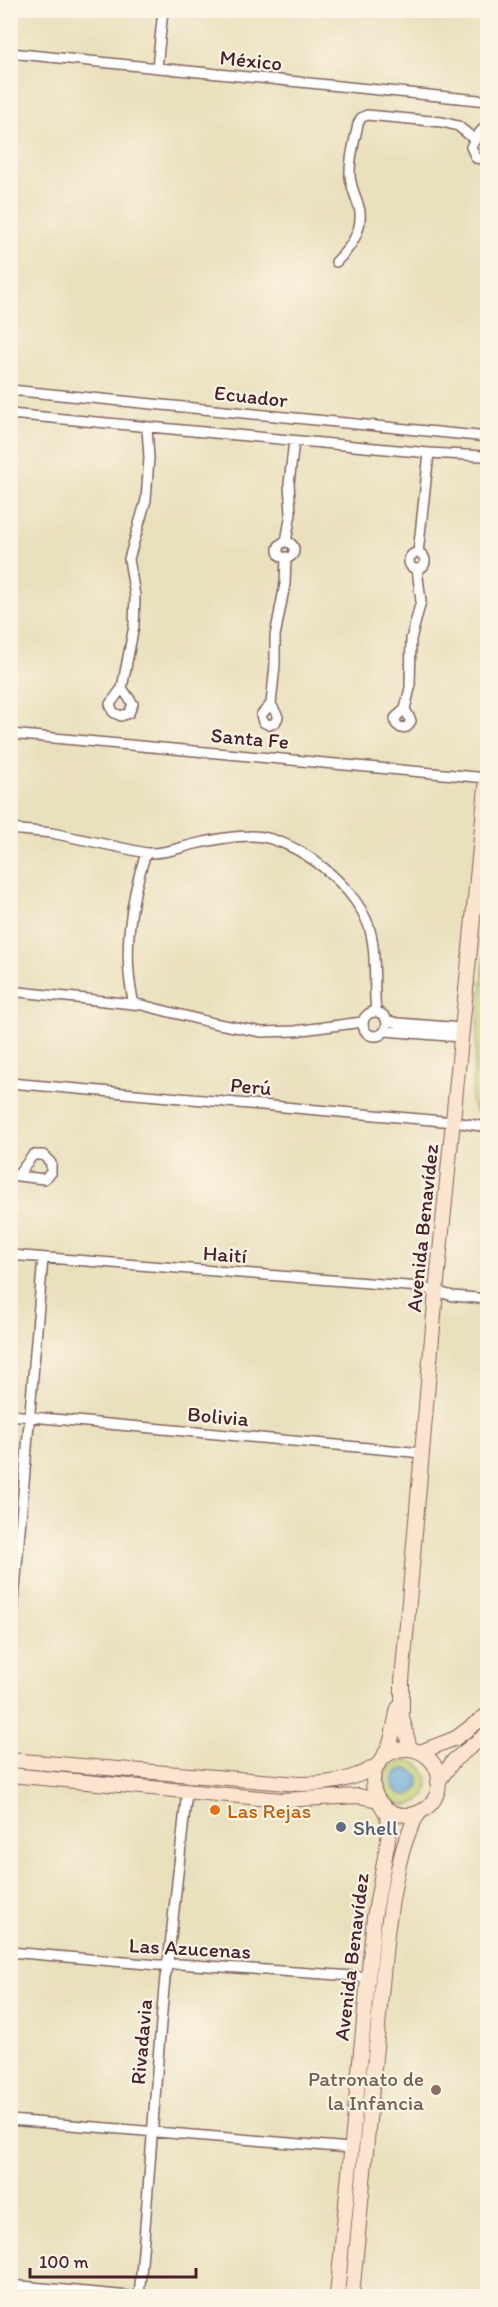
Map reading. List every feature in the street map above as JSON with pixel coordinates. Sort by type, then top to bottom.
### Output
[{"type":"main road","name":"Avenida Benavídez","points":[[380,1762],[391,1741],[401,1694],[436,1292],[487,772]]},
{"type":"main road","name":"Avenida Benavídez","points":[[401,1694],[402,1717],[415,1750]]},
{"type":"main road","points":[[10,1760],[299,1784],[342,1781],[364,1774],[395,1750],[415,1750],[456,1738],[488,1714]]},
{"type":"main road","points":[[380,1762],[372,1783],[380,1802],[390,1811],[411,1814],[421,1811],[434,1799],[438,1782],[454,1760],[488,1733]]},
{"type":"main road","points":[[415,1750],[434,1764],[438,1782]]},
{"type":"main road","points":[[10,1775],[281,1800],[359,1796],[380,1802]]},
{"type":"main road","name":"Avenida Benavídez","points":[[337,2296],[374,1918],[389,1834],[387,1815],[380,1802]]},
{"type":"main road","name":"Avenida Benavídez","points":[[352,2296],[388,1922],[409,1831],[421,1811]]},
{"type":"street","points":[[157,68],[162,10]]},
{"type":"street","name":"México","points":[[10,53],[488,101]]},
{"type":"street","points":[[336,262],[354,241],[359,225],[360,213],[352,189],[350,172],[357,124],[361,118],[368,115],[442,122],[458,126],[480,137]]},
{"type":"street","points":[[488,123],[471,147],[473,155],[479,160],[488,160]]},
{"type":"street","name":"Ecuador","points":[[10,390],[488,437]]},
{"type":"street","points":[[10,414],[429,453],[483,456],[488,454]]},
{"type":"street","points":[[122,688],[136,610],[129,559],[146,500],[149,458],[147,428]]},
{"type":"street","points":[[271,704],[276,654],[275,636],[285,584],[286,557],[279,554],[278,549],[280,544],[286,542],[291,513],[289,484],[294,441]]},
{"type":"street","points":[[405,709],[410,688],[411,639],[421,601],[417,569],[412,567],[409,561],[412,554],[417,553],[429,453]]},
{"type":"street","name":"Santa Fe","points":[[10,734],[487,772]]},
{"type":"street","points":[[10,829],[52,833],[146,854],[160,854],[222,838],[251,836],[276,841],[298,850],[335,878],[363,913],[371,931],[375,953],[376,1012]]},
{"type":"street","points":[[134,1004],[128,958],[130,925],[134,897],[146,854]]},
{"type":"street","points":[[10,991],[134,1004],[262,1032],[295,1031],[363,1022]]},
{"type":"street","points":[[385,1031],[386,1020],[382,1014],[369,1013],[363,1022],[364,1030],[370,1035],[378,1036],[385,1031],[461,1033]]},
{"type":"street","points":[[386,1020],[461,1033]]},
{"type":"street","name":"Perú","points":[[10,1083],[454,1122],[488,1127]]},
{"type":"street","name":"Haití","points":[[10,1255],[408,1286],[453,1296],[488,1299]]},
{"type":"street","points":[[10,1648],[13,1585],[31,1416],[43,1258]]},
{"type":"street","name":"Bolivia","points":[[10,1415],[423,1453]]},
{"type":"street","name":"Rivadavia","points":[[139,2296],[157,2060],[188,1791]]},
{"type":"street","name":"Las Azucenas","points":[[10,1952],[168,1965],[368,1977]]},
{"type":"street","points":[[10,2120],[350,2148]]},
{"type":"street","points":[[10,2284],[129,2296]]},
{"type":"green space","points":[[487,930],[487,1112],[476,1111],[471,1100]]},
{"type":"green space","points":[[406,1761],[415,1762],[422,1767],[427,1774],[427,1792],[422,1799],[415,1804],[406,1805],[397,1804],[390,1799],[385,1792],[384,1783],[385,1774],[390,1767],[397,1762]]},
{"type":"water","points":[[406,1769],[415,1773],[419,1782],[415,1791],[406,1795],[397,1791],[393,1782],[397,1773]]},
{"type":"place","name":"Las Rejas","points":[[215,1810]]},
{"type":"place","name":"Shell","points":[[341,1827]]},
{"type":"place","name":"Patronato de la Infancia","points":[[436,2090]]}]
